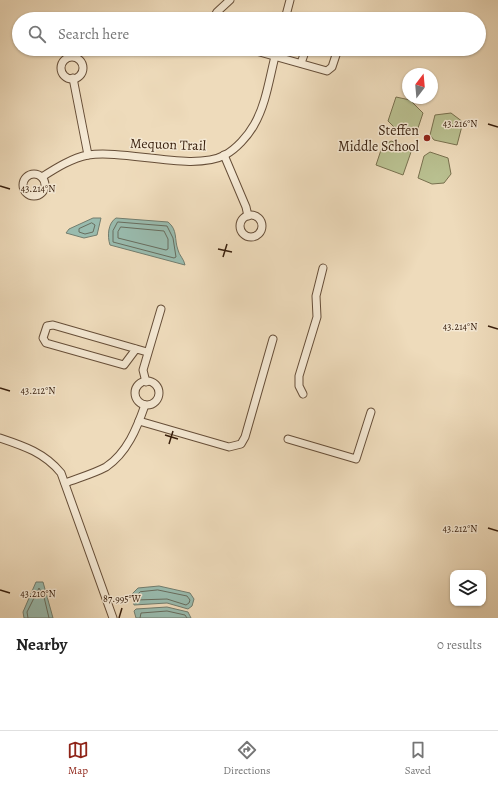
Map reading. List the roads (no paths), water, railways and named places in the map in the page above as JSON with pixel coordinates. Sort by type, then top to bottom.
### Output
[{"type":"street","points":[[217,12],[230,0]]},
{"type":"street","points":[[287,12],[290,0]]},
{"type":"street","name":"Mequon Trail","points":[[42,178],[71,161],[88,155],[196,161],[224,156],[245,138],[254,124],[261,109],[275,56]]},
{"type":"street","points":[[284,56],[327,71],[332,67],[336,56]]},
{"type":"street","points":[[301,63],[304,56]]},
{"type":"street","points":[[73,78],[88,155]]},
{"type":"street","points":[[224,156],[246,207],[248,216]]},
{"type":"street","points":[[303,394],[299,386],[299,376],[317,317],[316,296],[323,268]]},
{"type":"street","points":[[146,382],[143,370],[161,309]]},
{"type":"street","points":[[136,349],[124,365],[46,343],[43,338],[47,326],[53,325],[148,352]]},
{"type":"street","points":[[139,421],[229,447],[241,444],[245,437],[273,339]]},
{"type":"street","points":[[146,382],[157,387],[159,394],[152,404],[145,405],[138,401],[136,391],[140,384],[146,382]]},
{"type":"street","points":[[65,483],[106,466],[126,446],[139,421],[145,405]]},
{"type":"street","points":[[288,439],[356,459],[370,412]]},
{"type":"street","points":[[0,438],[33,449],[52,461],[61,473],[113,618]]},
{"type":"water","points":[[93,218],[101,218],[97,235],[84,238],[66,233],[69,229]]},
{"type":"water","points":[[116,218],[168,222],[175,231],[177,246],[185,265],[110,245],[109,230],[111,223]]},
{"type":"water","points":[[36,582],[43,582],[53,618],[24,618],[23,612]]},
{"type":"water","points":[[159,586],[190,593],[194,599],[192,606],[188,609],[167,603],[134,605],[132,594],[138,588]]},
{"type":"water","points":[[167,607],[188,612],[191,618],[136,618],[134,611],[136,609]]},
{"type":"place","name":"Steffen Middle School","points":[[427,138]]}]
